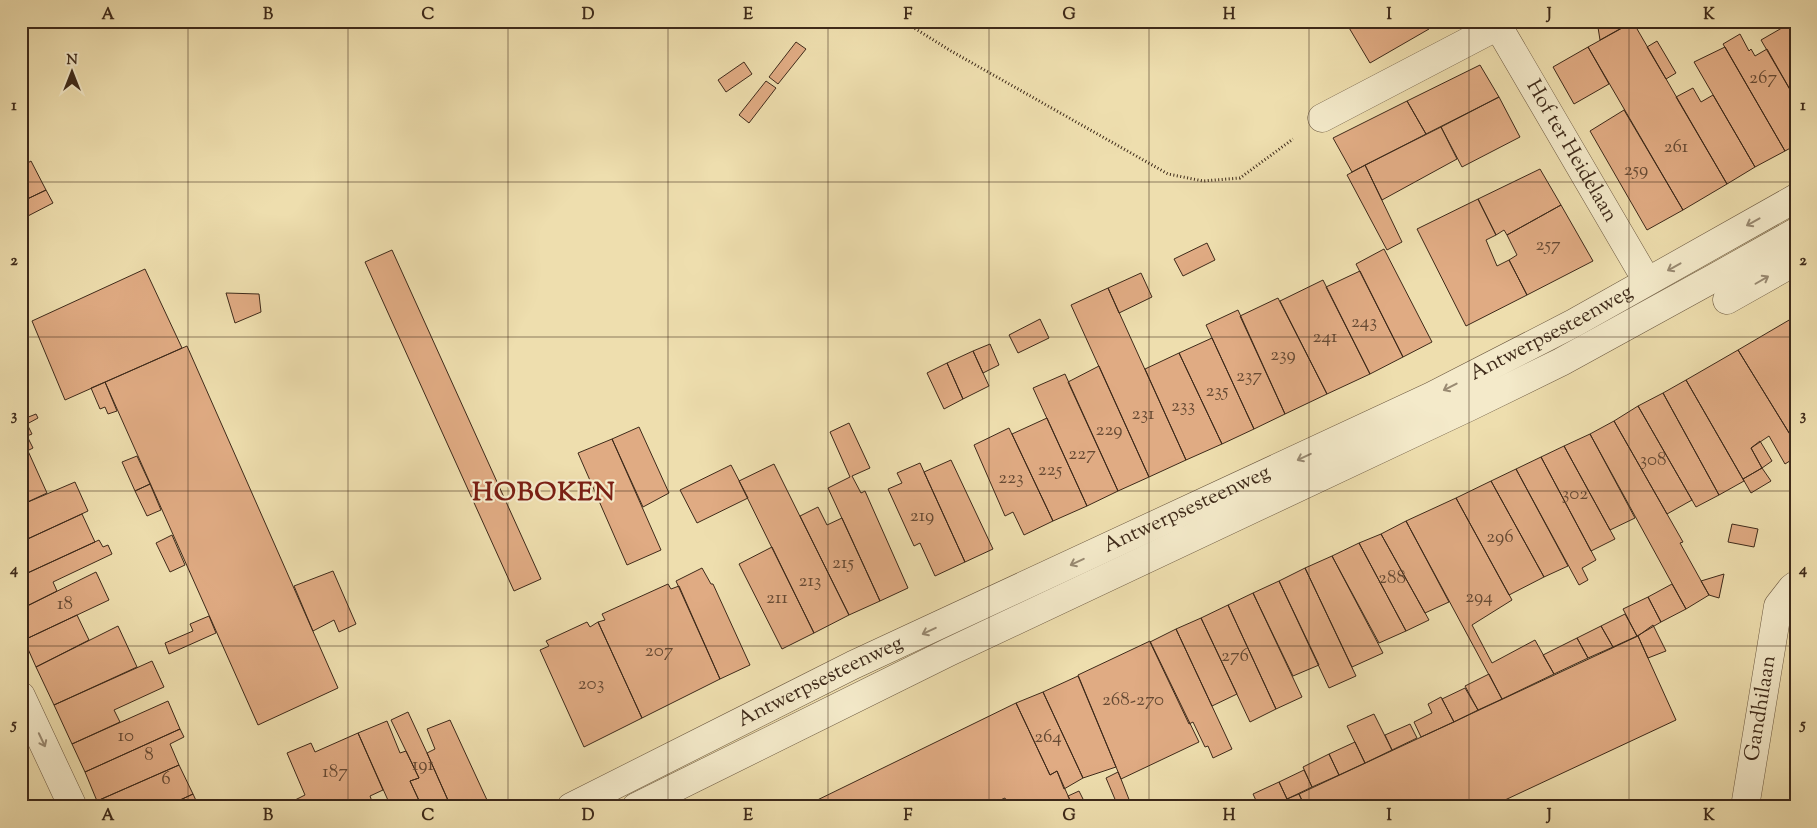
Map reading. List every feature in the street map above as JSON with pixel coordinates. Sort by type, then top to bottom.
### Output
[{"type":"street","points":[[1322,118],[1497,24]]},
{"type":"street","name":"Hof ter Heidelaan","points":[[1497,24],[1647,281]]},
{"type":"street","name":"Antwerpsesteenweg","points":[[570,807],[853,665],[1432,396],[1574,323],[1796,198]]},
{"type":"street","points":[[636,807],[949,652],[1553,366],[1796,232]]},
{"type":"street","points":[[1728,300],[1796,261]]},
{"type":"street","name":"Gandhilaan","points":[[1745,807],[1778,606],[1792,588],[1796,586]]},
{"type":"street","points":[[21,696],[73,807]]},
{"type":"path","points":[[903,21],[951,51],[1168,174],[1203,181],[1240,178],[1322,118]]},
{"type":"building","points":[[1345,21],[1425,21],[1429,29],[1370,63]]},
{"type":"building","points":[[1597,21],[1634,21],[1600,40]]},
{"type":"building","points":[[1796,21],[1796,100],[1761,40]]},
{"type":"building","points":[[1633,22],[1727,184],[1683,210],[1588,47]]},
{"type":"building","points":[[1740,34],[1749,51],[1751,49],[1755,56],[1767,49],[1796,100],[1796,145],[1785,151],[1723,44]]},
{"type":"building","points":[[1657,41],[1676,73],[1666,79],[1647,47]]},
{"type":"building","points":[[796,42],[806,49],[778,84],[769,77]]},
{"type":"building","points":[[1588,47],[1609,84],[1574,104],[1553,67]]},
{"type":"building","points":[[1725,47],[1785,151],[1755,167],[1694,62]]},
{"type":"building","points":[[744,62],[752,74],[726,92],[718,80]]},
{"type":"building","points":[[1480,65],[1499,97],[1426,134],[1407,101]]},
{"type":"building","points":[[766,81],[776,88],[749,123],[739,115]]},
{"type":"building","points":[[1693,88],[1701,102],[1713,95],[1755,167],[1727,184],[1676,97]]},
{"type":"building","points":[[1499,97],[1520,137],[1462,167],[1441,127]]},
{"type":"building","points":[[1407,101],[1426,134],[1352,172],[1333,138]]},
{"type":"building","points":[[1624,110],[1683,210],[1647,230],[1590,131]]},
{"type":"building","points":[[1441,127],[1457,159],[1382,200],[1365,165]]},
{"type":"building","points":[[31,161],[46,190],[21,202],[21,167]]},
{"type":"building","points":[[1365,165],[1402,242],[1387,250],[1347,175]]},
{"type":"building","points":[[1540,169],[1561,205],[1507,235],[1504,230],[1496,235],[1478,199]]},
{"type":"building","points":[[46,190],[53,203],[26,217],[21,207],[21,202]]},
{"type":"building","points":[[1478,199],[1496,235],[1486,240],[1497,266],[1509,260],[1527,295],[1466,326],[1417,229]]},
{"type":"building","points":[[1561,205],[1593,261],[1527,295],[1509,260],[1517,255],[1507,235]]},
{"type":"building","points":[[1207,243],[1215,260],[1183,276],[1174,259]]},
{"type":"building","points":[[1384,249],[1432,342],[1403,357],[1356,264]]},
{"type":"building","points":[[392,250],[541,579],[514,591],[365,262]]},
{"type":"building","points":[[145,269],[182,348],[65,400],[32,321]]},
{"type":"building","points":[[1360,271],[1403,357],[1370,374],[1326,287]]},
{"type":"building","points":[[1141,273],[1152,297],[1119,313],[1108,288]]},
{"type":"building","points":[[1323,280],[1370,374],[1327,394],[1280,301]]},
{"type":"building","points":[[1108,288],[1186,460],[1149,477],[1071,305]]},
{"type":"building","points":[[226,293],[259,294],[261,312],[235,323]]},
{"type":"building","points":[[1278,298],[1327,394],[1285,414],[1240,316]]},
{"type":"building","points":[[1238,310],[1285,414],[1254,429],[1206,325]]},
{"type":"building","points":[[1796,316],[1796,440],[1794,441],[1738,350]]},
{"type":"building","points":[[1040,319],[1049,338],[1018,353],[1009,335]]},
{"type":"building","points":[[1212,338],[1254,429],[1222,444],[1179,353]]},
{"type":"building","points":[[990,344],[999,365],[983,373],[973,351]]},
{"type":"building","points":[[187,346],[338,688],[258,725],[105,382]]},
{"type":"building","points":[[1738,350],[1796,444],[1796,457],[1785,464],[1769,436],[1751,448],[1762,468],[1743,479],[1686,380]]},
{"type":"building","points":[[973,351],[989,386],[963,399],[947,363]]},
{"type":"building","points":[[1179,353],[1222,444],[1186,460],[1145,369]]},
{"type":"building","points":[[947,363],[963,399],[944,409],[927,373]]},
{"type":"building","points":[[1099,366],[1149,477],[1118,491],[1068,382]]},
{"type":"building","points":[[1065,374],[1118,491],[1087,506],[1033,388]]},
{"type":"building","points":[[1686,380],[1744,481],[1719,495],[1663,393]]},
{"type":"building","points":[[105,382],[117,411],[108,414],[105,407],[100,409],[91,388]]},
{"type":"building","points":[[1663,393],[1719,495],[1696,507],[1638,406]]},
{"type":"building","points":[[1638,406],[1692,500],[1667,514],[1614,421]]},
{"type":"building","points":[[36,414],[38,418],[27,424],[32,434],[27,436],[33,448],[21,454],[21,420]]},
{"type":"building","points":[[1047,418],[1087,506],[1053,521],[1012,434]]},
{"type":"building","points":[[1614,421],[1683,542],[1680,543],[1709,595],[1686,609],[1590,434]]},
{"type":"building","points":[[849,423],[870,468],[852,476],[861,493],[865,491],[908,588],[880,601],[828,488],[850,477],[830,432]]},
{"type":"building","points":[[639,427],[669,493],[643,507],[612,439]]},
{"type":"building","points":[[1009,428],[1053,521],[1024,535],[1013,512],[1005,516],[974,445]]},
{"type":"building","points":[[1590,434],[1635,518],[1610,530],[1564,446]]},
{"type":"building","points":[[612,439],[661,550],[627,565],[578,453]]},
{"type":"building","points":[[1760,441],[1772,461],[1762,468],[1751,448]]},
{"type":"building","points":[[1564,446],[1615,539],[1591,551],[1541,457]]},
{"type":"building","points":[[28,451],[47,493],[21,505],[21,454]]},
{"type":"building","points":[[137,456],[150,484],[135,491],[122,462]]},
{"type":"building","points":[[1541,457],[1596,560],[1582,568],[1588,580],[1579,585],[1516,469]]},
{"type":"building","points":[[951,460],[993,549],[965,562],[924,472]]},
{"type":"building","points":[[920,463],[965,562],[935,576],[920,543],[914,546],[888,489],[902,483],[897,473]]},
{"type":"building","points":[[774,464],[849,615],[814,633],[739,481]]},
{"type":"building","points":[[731,465],[748,498],[697,523],[680,490]]},
{"type":"building","points":[[1762,468],[1771,481],[1751,493],[1743,479]]},
{"type":"building","points":[[1516,469],[1568,566],[1544,577],[1491,481]]},
{"type":"building","points":[[1491,481],[1544,577],[1509,595],[1456,498]]},
{"type":"building","points":[[75,482],[88,511],[21,542],[21,505]]},
{"type":"building","points":[[150,484],[161,510],[147,516],[135,491]]},
{"type":"building","points":[[1456,498],[1512,600],[1472,625],[1492,663],[1535,640],[1554,674],[1502,699],[1406,521]]},
{"type":"building","points":[[818,507],[827,525],[842,518],[880,601],[849,615],[800,516]]},
{"type":"building","points":[[82,514],[95,542],[21,576],[21,542]]},
{"type":"building","points":[[1406,521],[1449,602],[1425,613],[1381,534]]},
{"type":"building","points":[[1732,524],[1758,529],[1754,547],[1728,542]]},
{"type":"building","points":[[1381,534],[1429,620],[1406,631],[1359,543]]},
{"type":"building","points":[[172,535],[185,565],[170,572],[156,543]]},
{"type":"building","points":[[99,540],[103,547],[108,545],[112,554],[53,582],[57,591],[21,609],[21,576]]},
{"type":"building","points":[[1359,543],[1406,631],[1379,643],[1332,556]]},
{"type":"building","points":[[772,547],[814,633],[782,649],[739,564]]},
{"type":"building","points":[[1332,556],[1383,653],[1352,667],[1305,568]]},
{"type":"building","points":[[702,568],[711,584],[713,584],[750,665],[720,679],[676,581]]},
{"type":"building","points":[[1305,568],[1356,676],[1329,688],[1279,581]]},
{"type":"building","points":[[333,571],[356,624],[339,632],[334,620],[313,631],[294,586]]},
{"type":"building","points":[[96,572],[109,600],[24,640],[21,634],[21,609]]},
{"type":"building","points":[[1724,574],[1719,598],[1709,595],[1701,581]]},
{"type":"building","points":[[1279,581],[1319,665],[1293,676],[1253,593]]},
{"type":"building","points":[[668,584],[671,589],[679,586],[720,679],[642,718],[598,622],[605,620],[602,614]]},
{"type":"building","points":[[1672,584],[1686,609],[1661,622],[1648,597]]},
{"type":"building","points":[[1253,593],[1302,697],[1276,709],[1228,605]]},
{"type":"building","points":[[1648,597],[1661,622],[1637,636],[1623,609]]},
{"type":"building","points":[[1228,605],[1276,709],[1250,722],[1201,618]]},
{"type":"building","points":[[1625,614],[1637,636],[1613,647],[1601,626]]},
{"type":"building","points":[[77,615],[89,640],[36,667],[24,640]]},
{"type":"building","points":[[209,616],[216,633],[169,654],[165,643],[193,631],[190,624]]},
{"type":"building","points":[[1201,618],[1237,694],[1212,706],[1176,629]]},
{"type":"building","points":[[587,622],[590,627],[598,622],[642,718],[584,747],[540,650],[549,646],[546,641]]},
{"type":"building","points":[[1653,625],[1666,651],[1648,658],[1638,636]]},
{"type":"building","points":[[118,626],[137,667],[54,705],[36,667]]},
{"type":"building","points":[[1601,626],[1613,647],[1588,658],[1577,638]]},
{"type":"building","points":[[1176,629],[1232,749],[1213,758],[1208,746],[1205,747],[1193,722],[1189,724],[1150,642]]},
{"type":"building","points":[[1638,636],[1676,720],[1490,807],[1305,807],[1299,794]]},
{"type":"building","points":[[1577,638],[1588,658],[1554,674],[1543,655]]},
{"type":"building","points":[[1150,641],[1199,742],[1121,779],[1078,675]]},
{"type":"building","points":[[152,661],[164,687],[114,710],[120,722],[72,744],[54,705]]},
{"type":"building","points":[[1489,674],[1502,699],[1478,710],[1465,686]]},
{"type":"building","points":[[1078,676],[1116,767],[1083,778],[1043,692]]},
{"type":"building","points":[[1465,688],[1478,710],[1454,722],[1442,699]]},
{"type":"building","points":[[1043,692],[1083,778],[1064,789],[1057,771],[1050,775],[1016,703]]},
{"type":"building","points":[[1441,697],[1454,722],[1421,737],[1414,722],[1432,713],[1428,704]]},
{"type":"building","points":[[168,701],[180,729],[85,772],[72,744]]},
{"type":"building","points":[[1016,703],[1050,775],[1057,771],[1073,807],[1009,807],[1005,798],[984,807],[803,807]]},
{"type":"building","points":[[408,712],[451,807],[422,807],[410,781],[419,778],[391,720]]},
{"type":"building","points":[[1374,714],[1392,750],[1365,763],[1347,726]]},
{"type":"building","points":[[450,720],[487,800],[473,807],[451,807],[427,753],[435,749],[427,729]]},
{"type":"building","points":[[387,721],[400,753],[406,751],[419,778],[410,781],[422,807],[391,807],[358,733]]},
{"type":"building","points":[[1410,724],[1417,738],[1392,750],[1385,735]]},
{"type":"building","points":[[180,729],[184,737],[170,744],[179,765],[97,801],[85,772]]},
{"type":"building","points":[[358,733],[383,790],[370,796],[374,807],[295,807],[293,801],[305,795],[287,753],[311,743],[315,752]]},
{"type":"building","points":[[1355,742],[1365,763],[1339,775],[1329,754]]},
{"type":"building","points":[[1329,754],[1339,775],[1312,787],[1303,767]]},
{"type":"building","points":[[179,765],[193,794],[165,807],[100,807],[97,801]]},
{"type":"building","points":[[1304,770],[1312,787],[1287,799],[1279,782]]},
{"type":"building","points":[[1118,772],[1132,807],[1110,807],[1117,804],[1106,778]]},
{"type":"building","points":[[1279,782],[1287,799],[1271,807],[1259,807],[1253,794]]},
{"type":"building","points":[[1079,791],[1087,807],[1073,807],[1068,796]]},
{"type":"building","points":[[193,794],[199,807],[165,807]]},
{"type":"building","points":[[1299,794],[1305,807],[1271,807],[1287,799]]},
{"type":"district","name":"HOBOKEN","points":[[544,493]]}]
